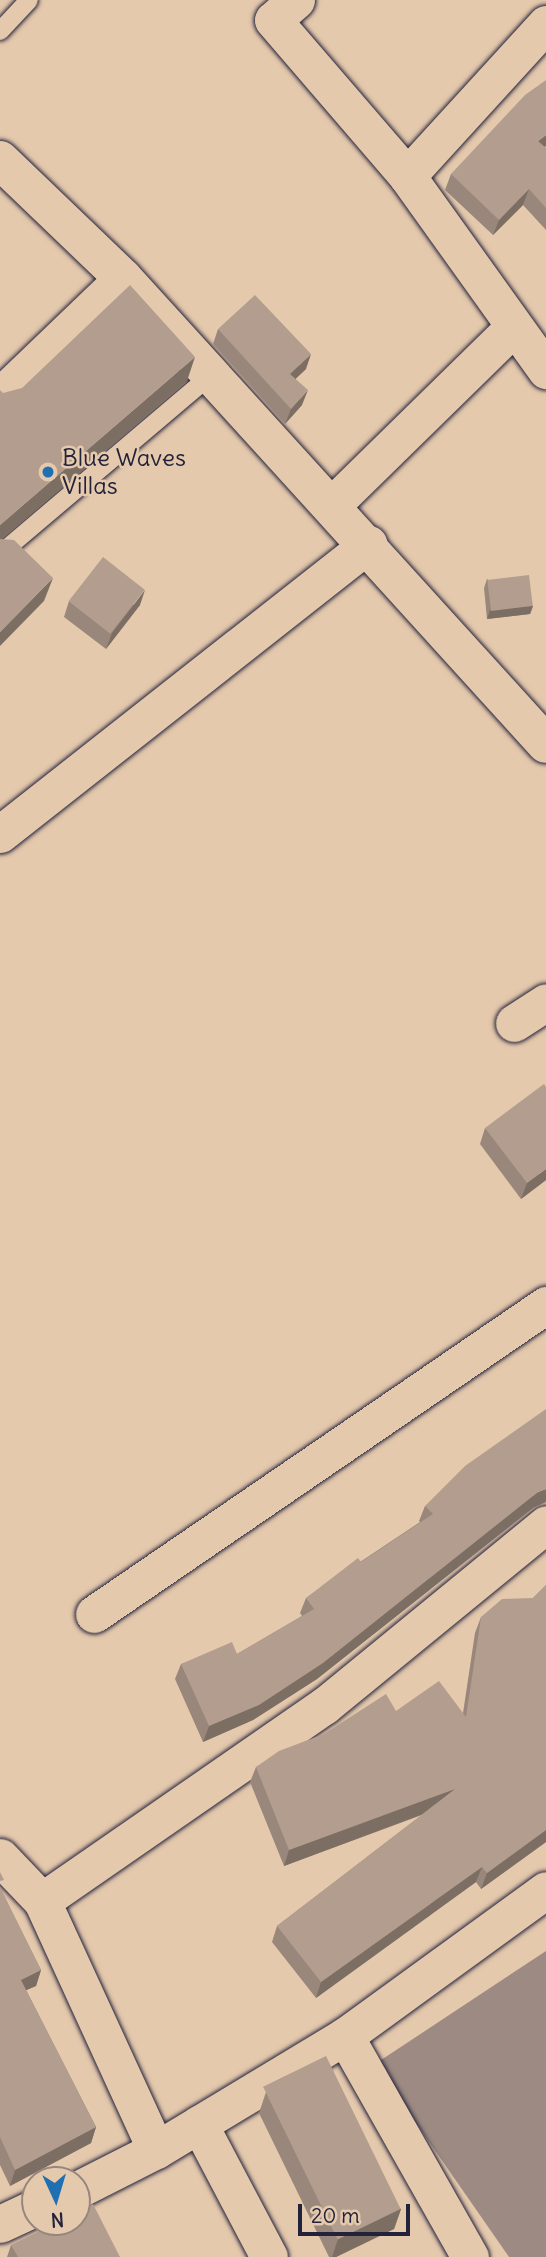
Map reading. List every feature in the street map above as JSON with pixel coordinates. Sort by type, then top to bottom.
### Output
[{"type":"street","points":[[296,0],[273,20],[407,176],[513,328],[546,370]]},
{"type":"street","points":[[407,176],[546,24]]},
{"type":"street","points":[[0,160],[123,278],[333,504],[546,744]]},
{"type":"street","points":[[0,396],[123,278]]},
{"type":"street","points":[[333,504],[513,328]]},
{"type":"street","points":[[0,834],[368,544]]},
{"type":"street","points":[[514,1023],[546,1002]]},
{"type":"street","points":[[94,1614],[546,1305]]},
{"type":"street","points":[[42,1901],[324,1706],[546,1524]]},
{"type":"street","points":[[0,1857],[42,1901],[156,2150]]},
{"type":"street","points":[[91,2183],[156,2150],[345,2036],[546,1891]]},
{"type":"street","points":[[345,2036],[470,2257]]},
{"type":"street","points":[[199,2124],[268,2257]]},
{"type":"street","points":[[0,2224],[21,2214]]},
{"type":"lane","points":[[0,31],[29,0]]},
{"type":"lane","points":[[0,554],[212,374]]},
{"type":"shaded area","points":[[546,1951],[546,2257],[509,2257],[375,2064]]},
{"type":"building","points":[[546,80],[546,135],[538,141],[546,148],[546,208],[529,189],[499,220],[451,174],[525,95]]},
{"type":"building","name":"Blue Waves Villas","points":[[130,285],[195,357],[0,525],[0,390],[3,393],[22,388]]},
{"type":"building","points":[[255,295],[311,354],[290,374],[308,390],[291,409],[218,329]]},
{"type":"building","points":[[0,539],[14,540],[53,578],[0,632]]},
{"type":"building","points":[[103,557],[145,590],[110,634],[69,601]]},
{"type":"building","points":[[529,575],[533,606],[491,611],[487,580]]},
{"type":"building","points":[[544,1084],[546,1169],[527,1183],[485,1128]]},
{"type":"building","points":[[546,1409],[546,1489],[538,1492],[323,1663],[259,1705],[209,1726],[181,1664],[232,1642],[237,1654],[314,1609],[306,1598],[358,1558],[361,1562],[433,1514],[425,1506],[465,1466]]},
{"type":"building","points":[[546,1585],[546,1830],[487,1873],[482,1867],[321,1982],[277,1926],[455,1789],[289,1850],[256,1767],[279,1751],[324,1734],[386,1694],[396,1711],[439,1681],[466,1717],[481,1617],[502,1599],[533,1598]]},
{"type":"building","points":[[0,1887],[41,1970],[21,1980],[96,2127],[15,2170],[0,2137]]},
{"type":"building","points":[[326,2056],[401,2209],[338,2239],[263,2087]]},
{"type":"building","points":[[93,2204],[120,2257],[18,2257],[11,2245],[29,2236],[91,2236]]},
{"type":"place","name":"Blue Waves Villas","points":[[48,472]]}]
